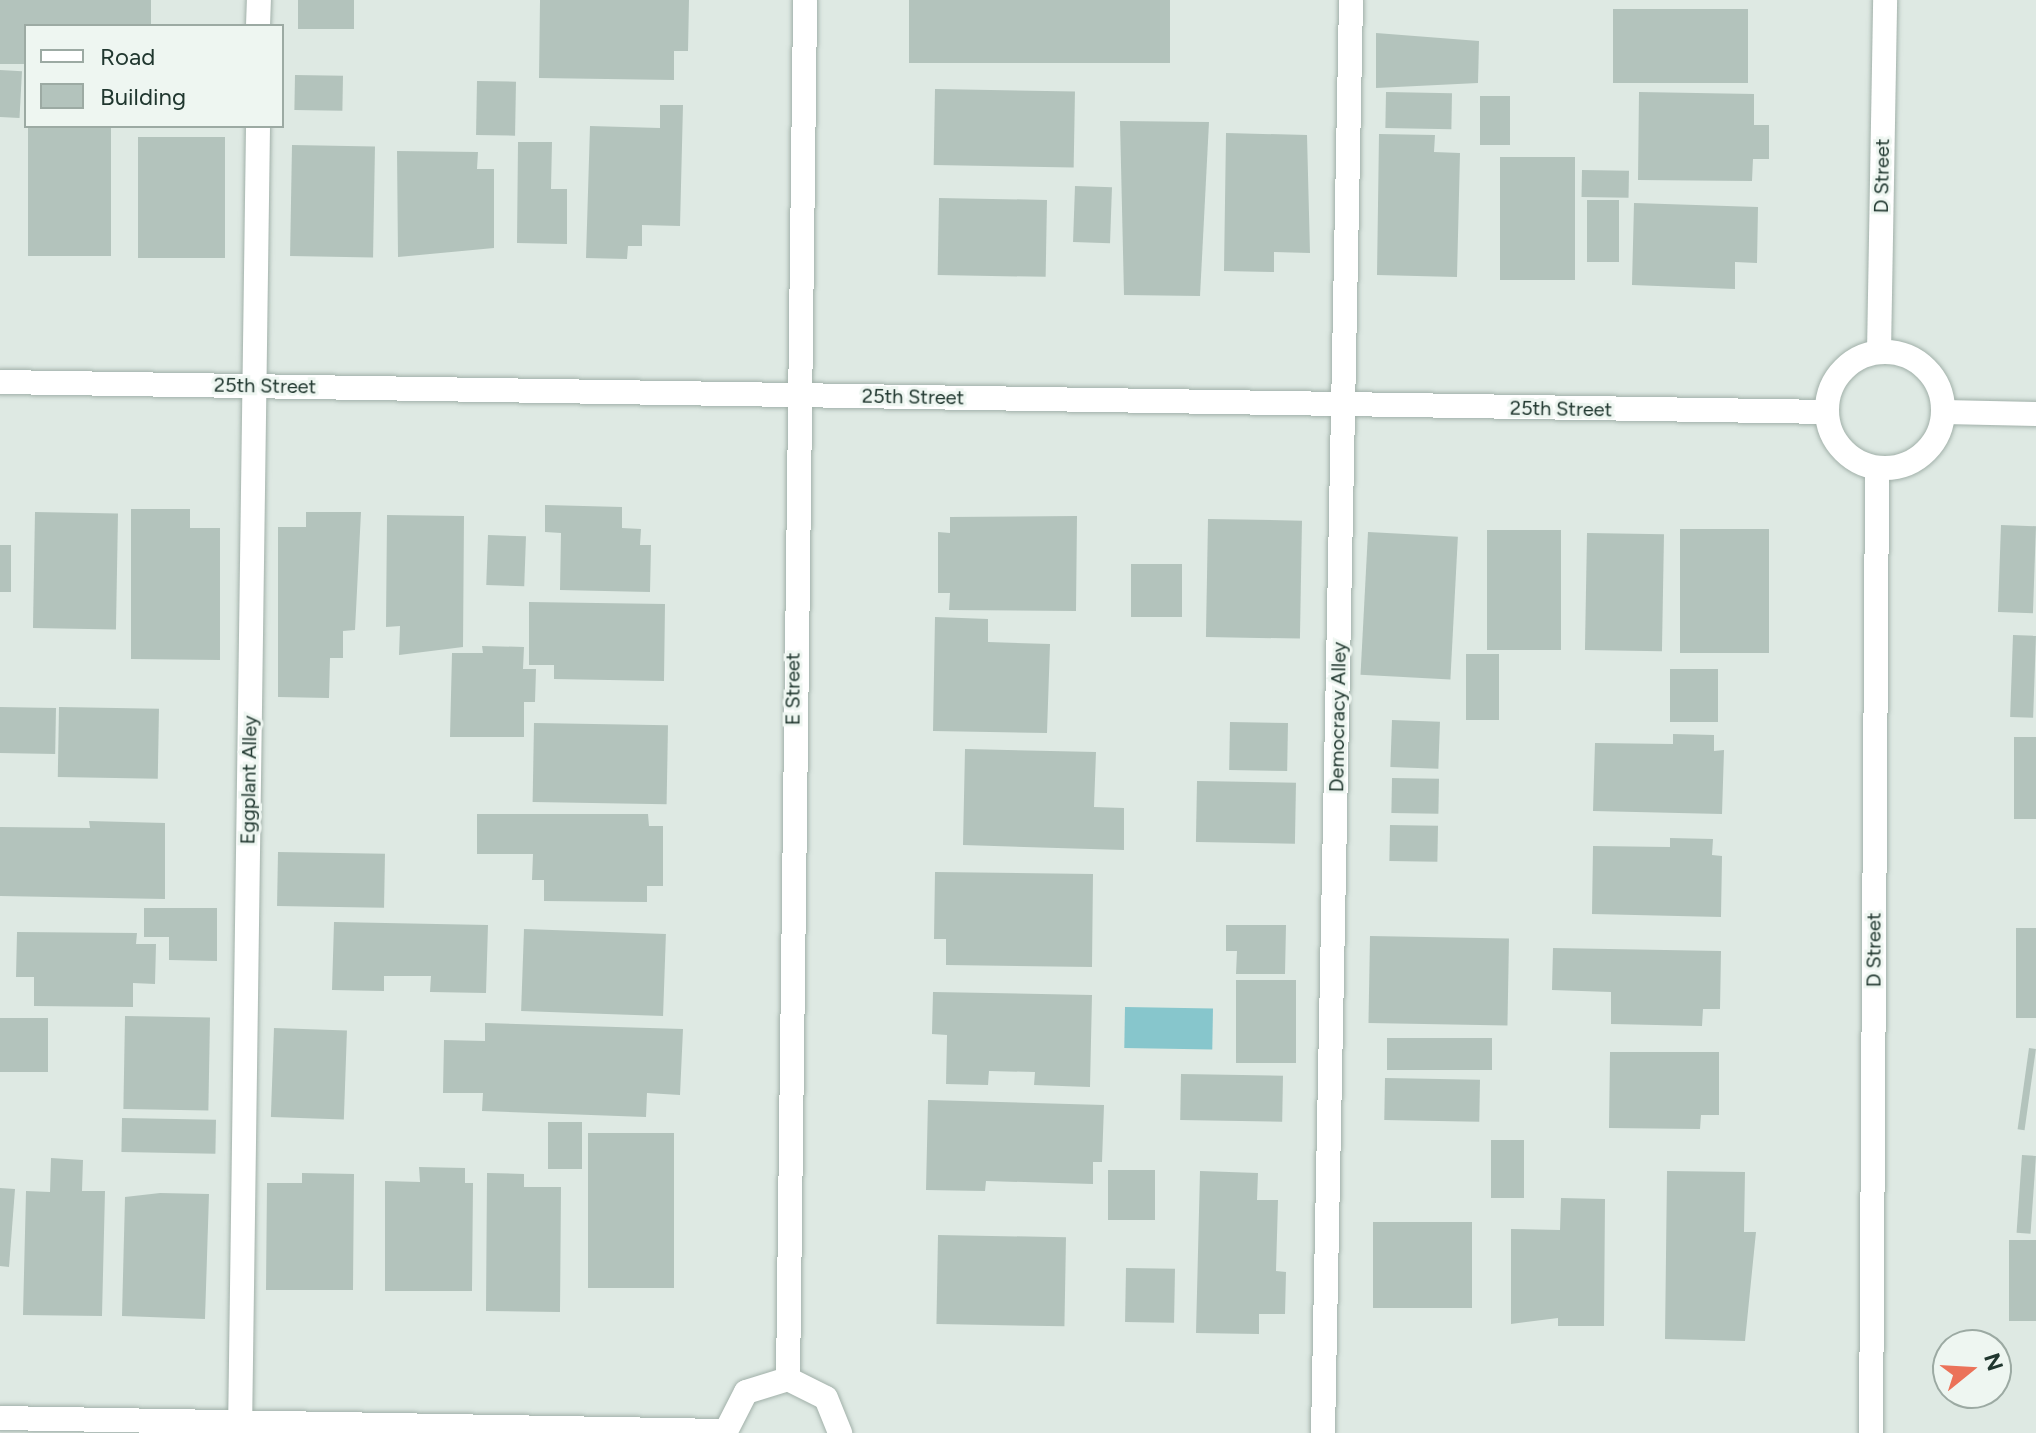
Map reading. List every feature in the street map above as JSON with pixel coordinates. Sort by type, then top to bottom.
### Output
[{"type":"street","points":[[258,24],[259,0]]},
{"type":"street","name":"E Street","points":[[788,1379],[797,395],[805,0]]},
{"type":"street","name":"Democracy Alley","points":[[1323,1433],[1346,406],[1351,0]]},
{"type":"street","name":"D Street","points":[[1879,352],[1885,0]]},
{"type":"street","name":"Eggplant Alley","points":[[240,1426],[258,128]]},
{"type":"street","points":[[1879,352],[1920,363],[1934,379],[1944,412],[1926,451],[1912,462],[1877,468],[1837,443],[1826,412],[1844,368],[1879,352]]},
{"type":"street","name":"25th Street","points":[[0,382],[1826,412]]},
{"type":"street","points":[[1944,412],[2036,414]]},
{"type":"street","name":"D Street","points":[[1871,1433],[1877,468]]},
{"type":"street","points":[[0,1418],[240,1426],[725,1432],[746,1392],[788,1379],[826,1398],[840,1433]]},
{"type":"water","points":[[1125,1007],[1213,1009],[1212,1050],[1124,1048]]},
{"type":"building","points":[[0,0],[151,0],[151,24],[24,24],[24,64],[0,64]]},
{"type":"building","points":[[298,0],[354,0],[354,29],[298,29]]},
{"type":"building","points":[[540,0],[689,0],[688,51],[674,51],[674,80],[539,78]]},
{"type":"building","points":[[909,0],[1170,0],[1170,63],[909,63]]},
{"type":"building","points":[[1613,9],[1748,9],[1748,83],[1613,83]]},
{"type":"building","points":[[1376,33],[1479,41],[1478,83],[1376,88]]},
{"type":"building","points":[[0,70],[22,71],[20,118],[0,117]]},
{"type":"building","points":[[295,75],[343,76],[342,111],[294,110]]},
{"type":"building","points":[[477,81],[516,82],[515,136],[476,135]]},
{"type":"building","points":[[935,89],[1075,91],[1074,167],[934,165]]},
{"type":"building","points":[[1386,92],[1452,93],[1451,129],[1385,128]]},
{"type":"building","points":[[1639,92],[1754,94],[1754,125],[1769,125],[1769,159],[1753,159],[1752,181],[1638,180]]},
{"type":"building","points":[[1480,96],[1510,96],[1510,145],[1480,145]]},
{"type":"building","points":[[660,105],[683,105],[680,226],[642,225],[642,246],[628,246],[627,259],[586,258],[590,126],[660,128]]},
{"type":"building","points":[[1120,121],[1209,122],[1200,296],[1124,295]]},
{"type":"building","points":[[28,128],[111,128],[111,256],[28,256]]},
{"type":"building","points":[[1226,133],[1307,135],[1310,253],[1274,252],[1274,272],[1224,271]]},
{"type":"building","points":[[1379,134],[1435,135],[1434,152],[1460,153],[1457,277],[1377,275]]},
{"type":"building","points":[[138,137],[225,137],[225,258],[138,258]]},
{"type":"building","points":[[518,142],[552,142],[551,189],[567,189],[567,244],[517,243]]},
{"type":"building","points":[[292,145],[375,146],[373,257],[290,256]]},
{"type":"building","points":[[397,151],[478,152],[477,169],[494,169],[494,248],[398,257]]},
{"type":"building","points":[[1500,157],[1575,157],[1575,280],[1500,280]]},
{"type":"building","points":[[1582,170],[1629,171],[1629,198],[1582,197]]},
{"type":"building","points":[[1075,186],[1112,187],[1110,243],[1073,242]]},
{"type":"building","points":[[939,198],[1047,200],[1046,277],[938,275]]},
{"type":"building","points":[[1587,200],[1619,200],[1619,262],[1587,262]]},
{"type":"building","points":[[1634,203],[1758,207],[1757,263],[1735,262],[1735,289],[1632,285]]},
{"type":"building","points":[[545,505],[622,507],[622,528],[641,529],[640,545],[651,545],[650,592],[560,590],[561,533],[545,532]]},
{"type":"building","points":[[131,509],[190,509],[190,528],[220,528],[220,660],[131,659]]},
{"type":"building","points":[[35,512],[118,513],[116,629],[33,628]]},
{"type":"building","points":[[306,512],[361,512],[355,630],[343,631],[343,658],[330,658],[329,698],[278,697],[278,527],[306,527]]},
{"type":"building","points":[[387,515],[464,516],[463,647],[399,655],[400,626],[386,627]]},
{"type":"building","points":[[1077,516],[1076,611],[949,610],[950,593],[938,593],[938,532],[950,533],[950,517]]},
{"type":"building","points":[[1208,519],[1302,521],[1300,639],[1206,637]]},
{"type":"building","points":[[2001,525],[2036,526],[2033,613],[1998,612]]},
{"type":"building","points":[[1680,529],[1769,529],[1769,653],[1680,653]]},
{"type":"building","points":[[1487,530],[1561,530],[1561,650],[1487,650]]},
{"type":"building","points":[[1368,532],[1458,537],[1450,680],[1361,675]]},
{"type":"building","points":[[1587,533],[1664,534],[1662,651],[1585,650]]},
{"type":"building","points":[[488,535],[526,536],[524,586],[486,585]]},
{"type":"building","points":[[0,545],[11,545],[11,592],[0,592]]},
{"type":"building","points":[[1131,564],[1182,564],[1182,617],[1131,617]]},
{"type":"building","points":[[529,602],[665,604],[664,681],[554,679],[554,665],[529,665]]},
{"type":"building","points":[[935,617],[988,619],[988,642],[1050,644],[1047,733],[933,731]]},
{"type":"building","points":[[2013,635],[2036,636],[2033,718],[2010,717]]},
{"type":"building","points":[[482,646],[524,647],[523,669],[536,669],[535,702],[524,702],[524,737],[450,737],[452,653],[483,653]]},
{"type":"building","points":[[1466,654],[1499,654],[1499,720],[1466,720]]},
{"type":"building","points":[[1670,669],[1718,669],[1718,722],[1670,722]]},
{"type":"building","points":[[0,707],[56,708],[55,754],[0,753]]},
{"type":"building","points":[[59,707],[159,709],[158,779],[58,777]]},
{"type":"building","points":[[1392,720],[1440,722],[1438,769],[1390,767]]},
{"type":"building","points":[[1230,722],[1288,723],[1287,771],[1229,770]]},
{"type":"building","points":[[534,723],[668,725],[667,804],[533,802]]},
{"type":"building","points":[[1673,734],[1714,735],[1714,751],[1724,750],[1722,814],[1593,811],[1595,743],[1673,744]]},
{"type":"building","points":[[2014,737],[2036,737],[2036,819],[2014,819]]},
{"type":"building","points":[[965,749],[1096,752],[1094,807],[1124,808],[1124,850],[963,845]]},
{"type":"building","points":[[1392,778],[1439,779],[1438,814],[1391,813]]},
{"type":"building","points":[[1197,781],[1296,783],[1295,844],[1196,842]]},
{"type":"building","points":[[477,814],[648,814],[649,826],[663,826],[663,886],[647,886],[647,902],[544,901],[544,880],[532,880],[533,854],[477,854]]},
{"type":"building","points":[[89,821],[165,823],[165,899],[0,896],[0,827],[90,828]]},
{"type":"building","points":[[1390,825],[1438,826],[1437,862],[1389,861]]},
{"type":"building","points":[[1670,838],[1713,839],[1712,855],[1722,856],[1721,917],[1592,914],[1593,846],[1670,847]]},
{"type":"building","points":[[278,852],[385,854],[384,908],[277,906]]},
{"type":"building","points":[[935,872],[1093,874],[1092,967],[946,965],[946,939],[934,939]]},
{"type":"building","points":[[144,908],[217,908],[217,961],[169,960],[169,937],[144,937]]},
{"type":"building","points":[[334,922],[488,925],[486,993],[430,992],[431,976],[384,976],[384,991],[332,990]]},
{"type":"building","points":[[1226,925],[1286,925],[1285,974],[1236,974],[1237,951],[1226,951]]},
{"type":"building","points":[[2016,928],[2036,928],[2036,1018],[2016,1018]]},
{"type":"building","points":[[524,929],[666,934],[663,1016],[521,1011]]},
{"type":"building","points":[[17,932],[137,933],[136,944],[156,944],[155,984],[133,983],[133,1007],[34,1006],[34,977],[16,977]]},
{"type":"building","points":[[1370,936],[1509,938],[1507,1025],[1368,1023]]},
{"type":"building","points":[[1553,948],[1721,951],[1720,1009],[1703,1009],[1702,1026],[1611,1024],[1611,992],[1552,990]]},
{"type":"building","points":[[1236,980],[1296,980],[1296,1063],[1236,1063]]},
{"type":"building","points":[[933,992],[1092,995],[1090,1087],[1034,1085],[1035,1072],[989,1071],[988,1085],[946,1084],[947,1035],[932,1034]]},
{"type":"building","points":[[125,1016],[210,1017],[208,1110],[123,1109]]},
{"type":"building","points":[[0,1018],[48,1018],[48,1072],[0,1072]]},
{"type":"building","points":[[485,1023],[683,1029],[680,1095],[647,1093],[646,1117],[482,1111],[483,1093],[443,1093],[444,1040],[485,1041]]},
{"type":"building","points":[[274,1028],[347,1031],[344,1119],[271,1117]]},
{"type":"building","points":[[1387,1038],[1492,1038],[1492,1070],[1387,1070]]},
{"type":"building","points":[[2029,1048],[2036,1049],[2025,1130],[2018,1129]]},
{"type":"building","points":[[1610,1052],[1719,1052],[1719,1115],[1701,1115],[1700,1129],[1609,1128]]},
{"type":"building","points":[[1181,1074],[1283,1076],[1282,1122],[1180,1120]]},
{"type":"building","points":[[1385,1078],[1480,1080],[1479,1122],[1384,1120]]},
{"type":"building","points":[[928,1100],[1104,1105],[1102,1162],[1093,1162],[1093,1184],[986,1181],[985,1191],[926,1190]]},
{"type":"building","points":[[122,1118],[216,1120],[215,1154],[121,1152]]},
{"type":"building","points":[[548,1122],[582,1122],[582,1169],[548,1169]]},
{"type":"building","points":[[588,1133],[674,1133],[674,1288],[588,1288]]},
{"type":"building","points":[[1491,1140],[1524,1140],[1524,1198],[1491,1198]]},
{"type":"building","points":[[2022,1155],[2036,1156],[2031,1234],[2017,1233]]},
{"type":"building","points":[[51,1158],[83,1160],[82,1191],[105,1191],[102,1316],[23,1315],[26,1191],[50,1192]]},
{"type":"building","points":[[419,1167],[465,1168],[465,1183],[473,1183],[472,1291],[385,1291],[385,1181],[420,1182]]},
{"type":"building","points":[[1108,1170],[1155,1170],[1155,1220],[1108,1220]]},
{"type":"building","points":[[1200,1171],[1258,1173],[1257,1200],[1278,1200],[1276,1271],[1286,1272],[1285,1314],[1259,1314],[1259,1334],[1196,1333]]},
{"type":"building","points":[[1667,1171],[1745,1172],[1744,1232],[1756,1232],[1745,1341],[1665,1339]]},
{"type":"building","points":[[302,1173],[354,1174],[353,1290],[266,1290],[267,1183],[302,1183]]},
{"type":"building","points":[[487,1173],[524,1174],[524,1187],[561,1187],[560,1312],[486,1311]]},
{"type":"building","points":[[0,1188],[15,1189],[9,1267],[0,1266]]},
{"type":"building","points":[[160,1193],[209,1194],[205,1319],[122,1316],[125,1197]]},
{"type":"building","points":[[1561,1198],[1605,1199],[1604,1326],[1558,1326],[1558,1318],[1511,1324],[1511,1229],[1560,1230]]},
{"type":"building","points":[[1373,1222],[1472,1222],[1472,1308],[1373,1308]]},
{"type":"building","points":[[938,1235],[1066,1237],[1064,1326],[936,1324]]},
{"type":"building","points":[[2009,1240],[2036,1240],[2036,1321],[2009,1321]]},
{"type":"building","points":[[1126,1268],[1175,1269],[1174,1323],[1125,1322]]}]
